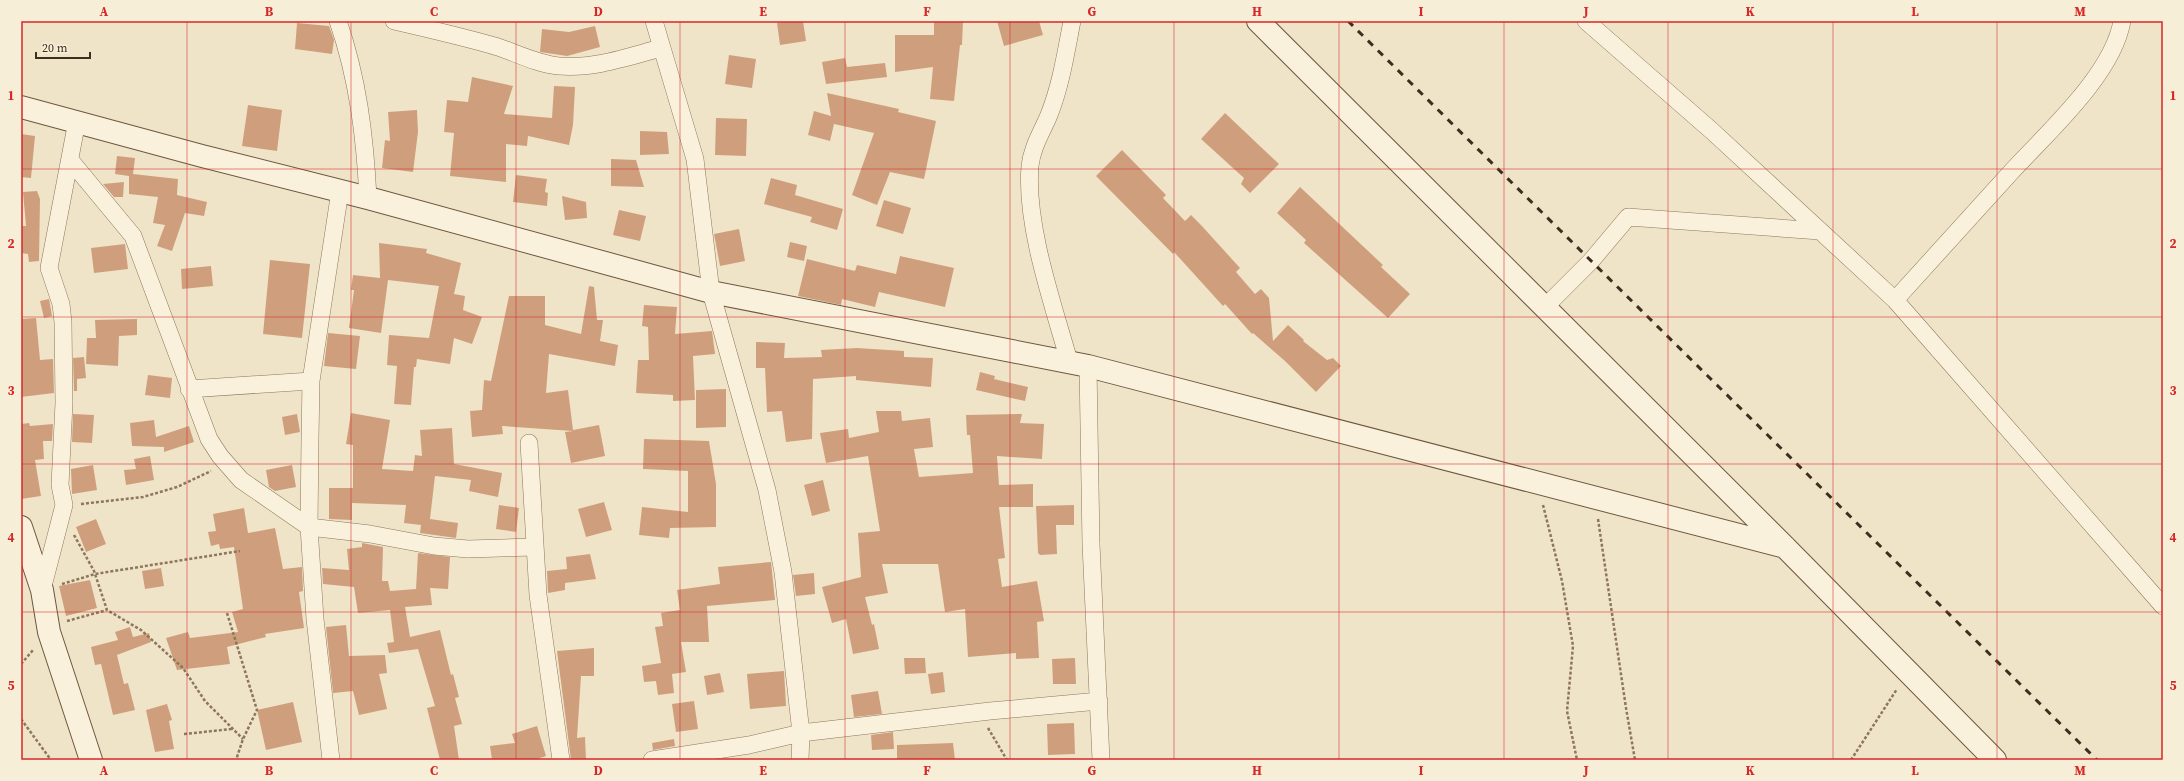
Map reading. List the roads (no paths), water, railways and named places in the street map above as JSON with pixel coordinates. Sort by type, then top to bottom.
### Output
[{"type":"street","points":[[338,21],[346,45],[359,102],[365,140],[368,198]]},
{"type":"street","points":[[394,21],[474,40],[514,52],[544,64],[561,67],[599,65],[661,48]]},
{"type":"street","points":[[654,21],[695,159],[711,292],[767,490],[783,572],[801,733],[800,760]]},
{"type":"street","points":[[1072,21],[1060,81],[1049,115],[1035,144],[1030,166],[1034,227],[1045,276],[1079,364],[1091,544],[1101,760]]},
{"type":"street","points":[[1258,21],[1785,547],[1995,760]]},
{"type":"street","points":[[1586,21],[1712,131],[1895,300],[2163,606]]},
{"type":"street","points":[[1895,300],[2079,98],[2108,58],[2120,34],[2122,21]]},
{"type":"street","points":[[21,107],[202,156],[368,198],[711,292],[1079,364],[1595,496],[1785,547]]},
{"type":"street","points":[[42,590],[63,510],[60,485],[64,403],[63,322],[61,304],[49,268],[77,122]]},
{"type":"street","points":[[70,160],[133,236],[209,439],[241,480],[309,526],[370,534],[434,546],[468,549],[534,547]]},
{"type":"street","points":[[331,760],[315,619],[309,526],[311,381],[340,191]]},
{"type":"street","points":[[1545,307],[1590,261],[1628,217],[1820,231]]},
{"type":"street","points":[[189,389],[311,381]]},
{"type":"street","points":[[529,442],[538,595],[561,760]]},
{"type":"street","points":[[21,527],[42,590],[48,626],[73,709],[91,760]]},
{"type":"street","points":[[652,760],[749,745],[801,733],[978,712],[1099,701]]},
{"type":"railway","points":[[1348,21],[2097,760]]}]
